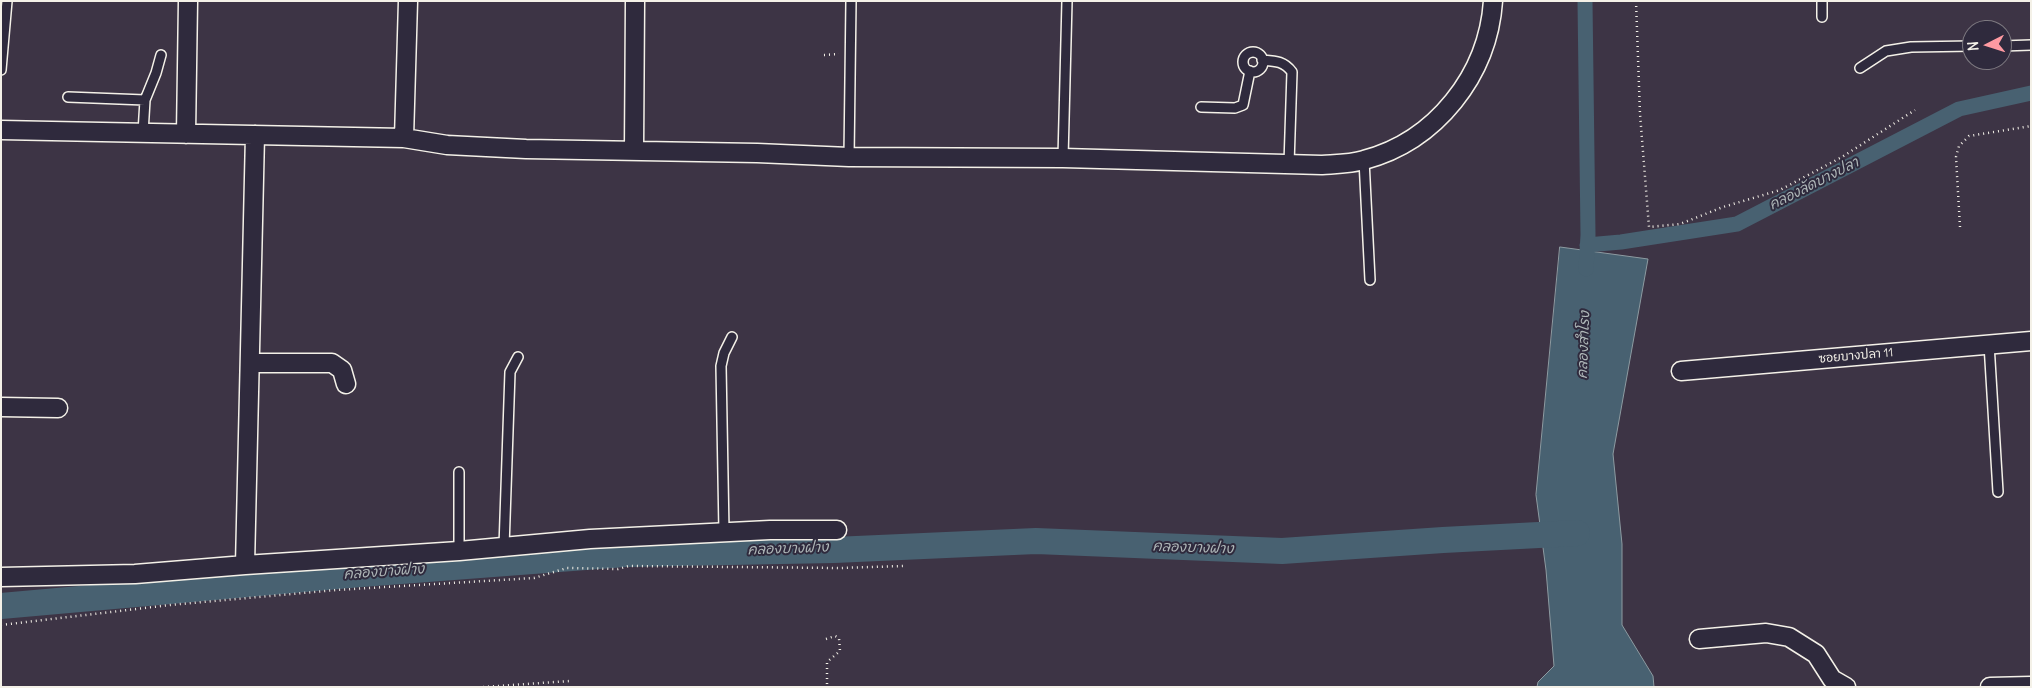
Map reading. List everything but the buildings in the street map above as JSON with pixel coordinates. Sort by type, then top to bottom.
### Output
[{"type":"street","points":[[186,134],[188,1]]},
{"type":"street","points":[[404,138],[408,1]]},
{"type":"street","points":[[634,1],[634,150]]},
{"type":"street","points":[[1,130],[404,138],[447,145],[526,149],[634,150],[849,158],[1063,158],[1322,165],[1364,160],[1387,152],[1427,130],[1455,101],[1480,59],[1493,12],[1493,1]]},
{"type":"street","points":[[245,565],[255,135]]},
{"type":"street","name":"ซอยบางปลา 11","points":[[1681,371],[2031,341]]},
{"type":"street","points":[[251,363],[332,364],[342,370],[346,384]]},
{"type":"street","points":[[1,407],[58,408]]},
{"type":"street","points":[[1,577],[135,574],[459,551],[590,539],[724,532],[838,530]]},
{"type":"street","points":[[1699,639],[1766,632],[1789,637],[1816,654],[1832,678],[1846,687]]},
{"type":"street","points":[[1990,687],[2031,686]]},
{"type":"lane","points":[[1,70],[7,1]]},
{"type":"lane","points":[[849,158],[851,1]]},
{"type":"lane","points":[[1063,158],[1067,1]]},
{"type":"lane","points":[[1822,1],[1822,17]]},
{"type":"lane","points":[[2012,46],[2031,45]]},
{"type":"lane","points":[[1860,68],[1886,51],[1911,47],[1962,46]]},
{"type":"lane","points":[[1253,52],[1258,54],[1262,60],[1260,68],[1254,72],[1244,66],[1245,56],[1253,52]]},
{"type":"lane","points":[[143,133],[145,100],[161,55]]},
{"type":"lane","points":[[1262,60],[1280,62],[1287,65],[1292,72],[1289,164]]},
{"type":"lane","points":[[1201,107],[1235,108],[1244,105],[1250,71]]},
{"type":"lane","points":[[68,97],[145,100]]},
{"type":"lane","points":[[1364,160],[1370,280]]},
{"type":"lane","points":[[724,532],[722,366],[724,353],[732,337]]},
{"type":"lane","points":[[1989,344],[1998,492]]},
{"type":"lane","points":[[504,547],[510,372],[518,357]]},
{"type":"lane","points":[[459,472],[459,551]]},
{"type":"path","points":[[1636,1],[1640,114],[1649,227],[1680,224],[1723,207],[1780,190],[1842,157],[1915,110]]},
{"type":"path","points":[[1960,227],[1956,157],[1959,146],[1970,136],[2031,126]]},
{"type":"path","points":[[1,625],[179,604],[336,590],[534,578],[567,568],[618,569],[629,566],[840,568],[903,566]]},
{"type":"path","points":[[826,639],[835,636],[839,638],[840,651],[827,662],[828,687]]},
{"type":"path","points":[[482,687],[570,681]]},
{"type":"water","points":[[1560,247],[1648,259],[1613,454],[1622,544],[1622,625],[1653,676],[1654,687],[1537,687],[1538,682],[1554,666],[1546,570],[1536,495]]},
{"type":"waterway","name":"คลองสำโรง","points":[[1585,1],[1588,235],[1586,269]]},
{"type":"waterway","name":"คลองลัดบางปลา","points":[[1587,245],[1621,242],[1737,224],[1959,109],[2031,93]]},
{"type":"waterway","name":"คลองบางฝาง","points":[[1,606],[361,574],[625,554],[834,550],[1036,541],[1282,551],[1577,533]]}]
